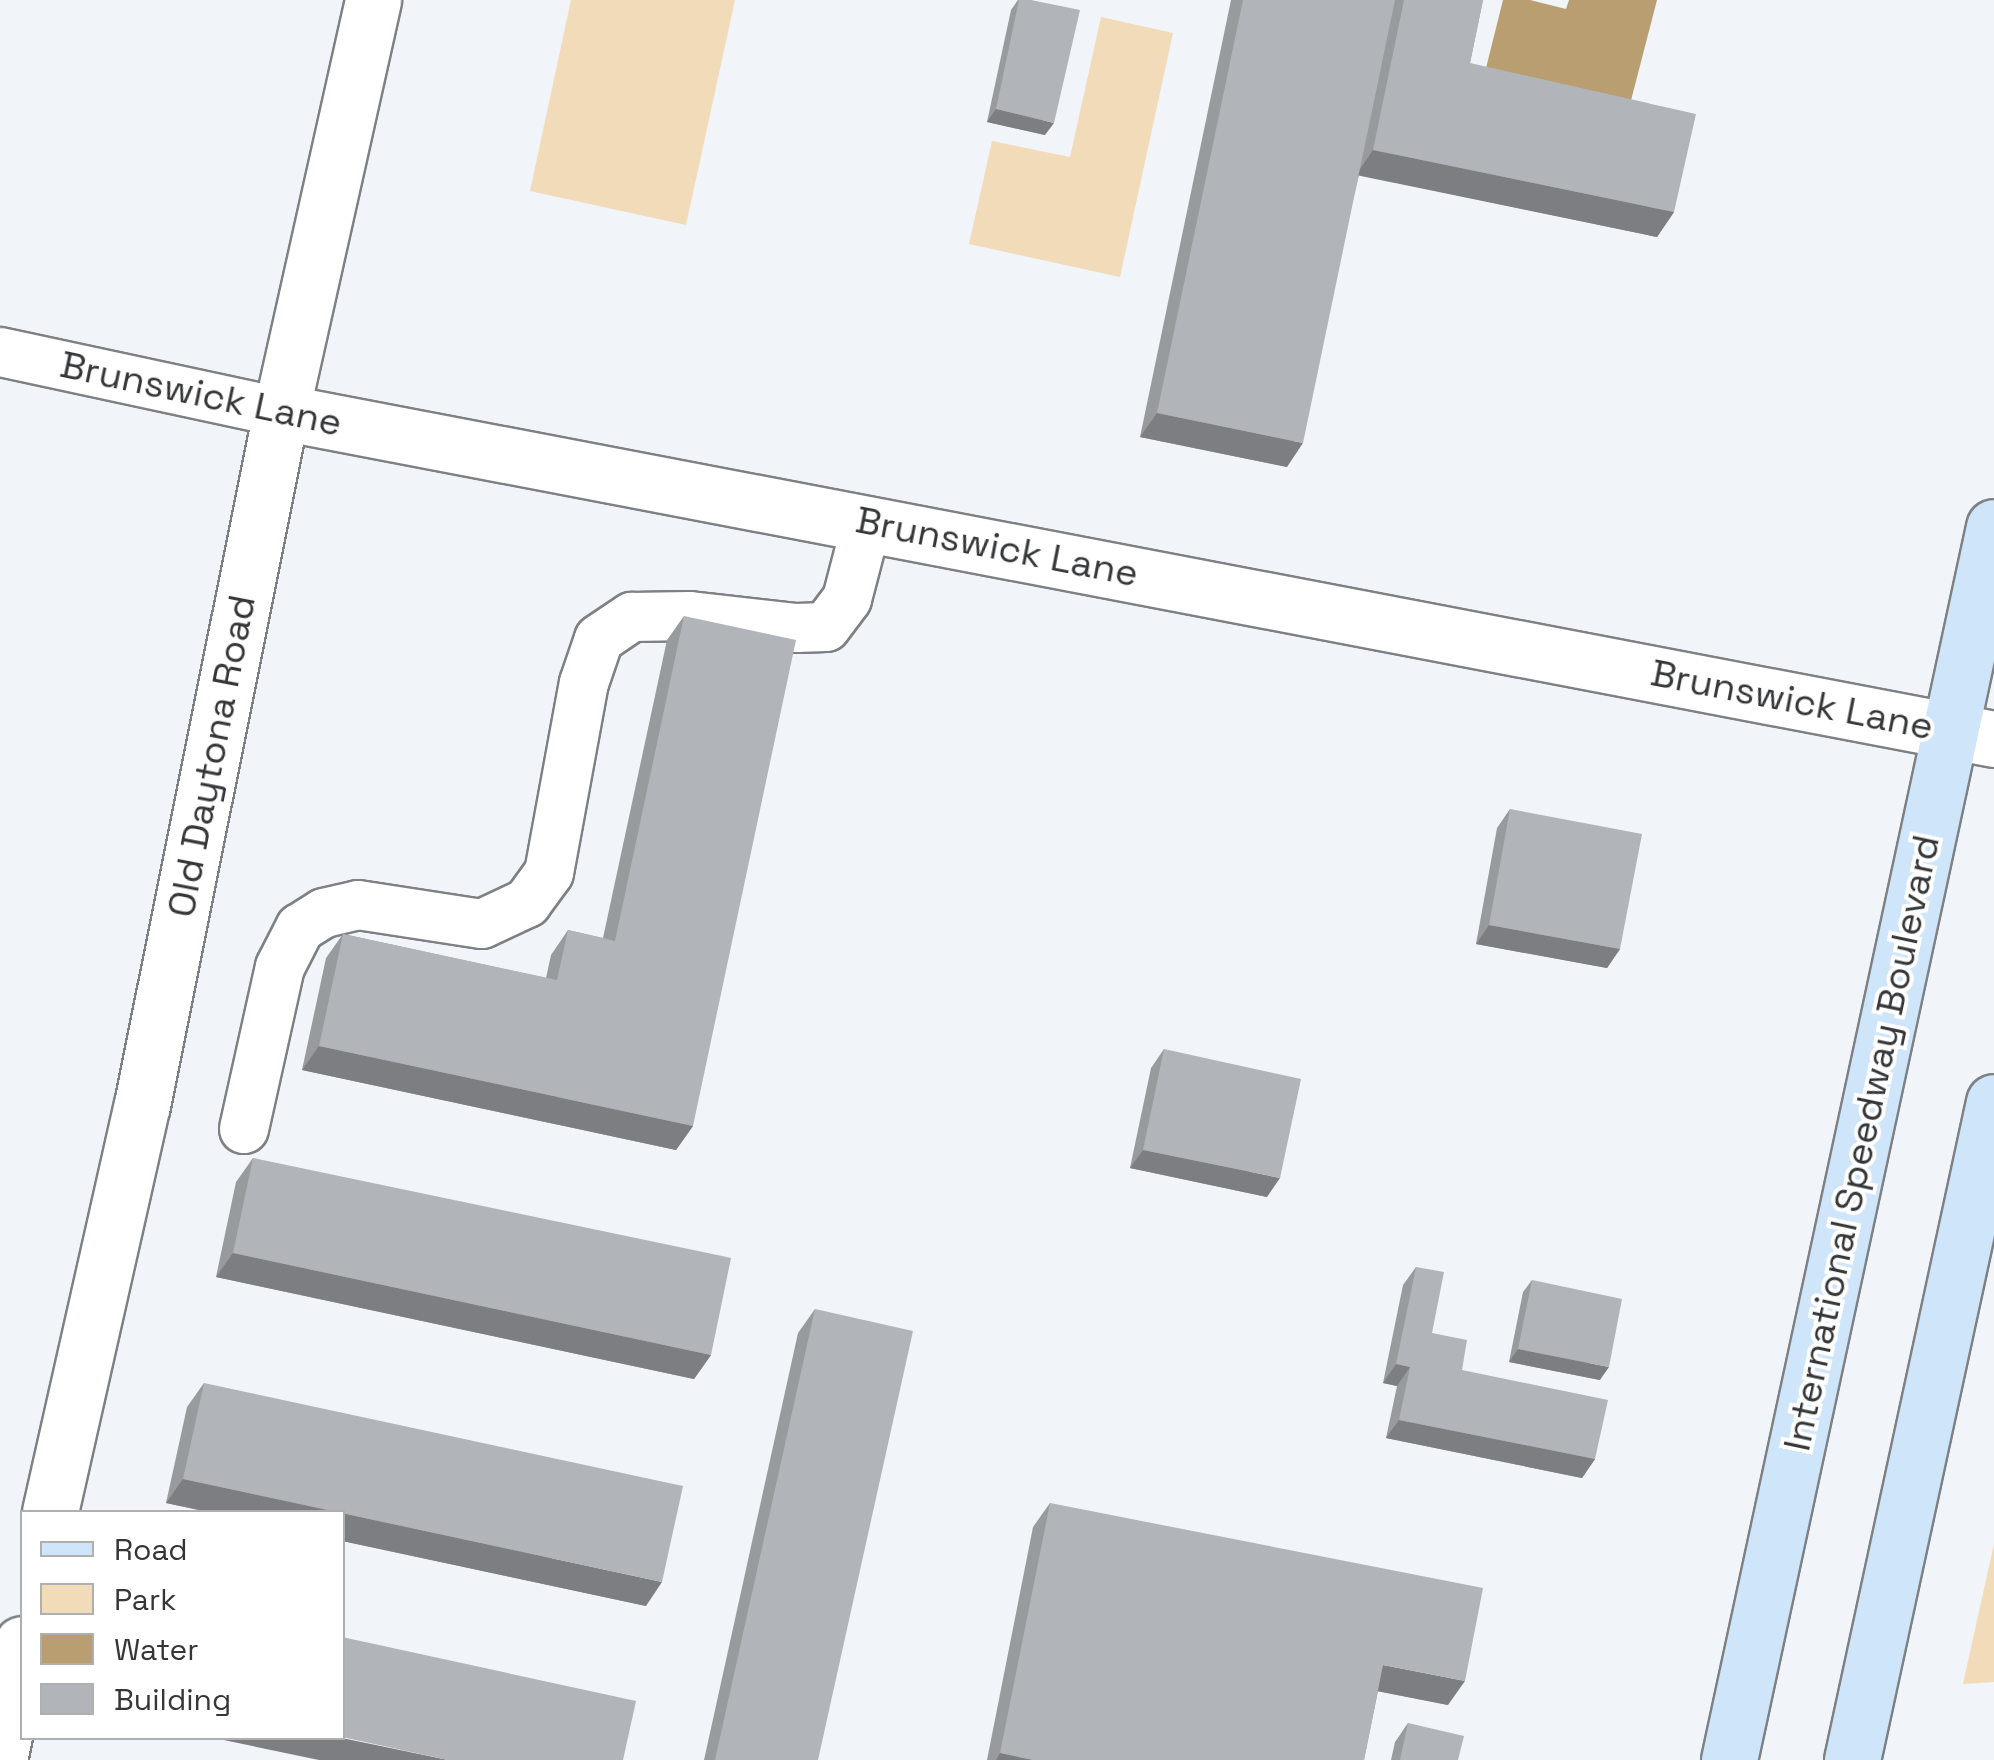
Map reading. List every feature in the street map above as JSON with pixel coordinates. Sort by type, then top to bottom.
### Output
[{"type":"main road","name":"International Speedway Boulevard","points":[[1729,1760],[1972,734],[1994,527]]},
{"type":"main road","points":[[1852,1760],[1994,1102]]},
{"type":"street","name":"Old Daytona Road","points":[[50,1510],[142,1105],[281,412],[373,0]]},
{"type":"street","name":"Brunswick Lane","points":[[0,352],[281,412],[1972,734]]},
{"type":"street","points":[[244,1129],[280,967],[300,928],[324,913],[358,904],[482,924],[526,903],[549,873],[584,683],[599,639],[632,617],[690,616],[796,628],[826,626],[846,599],[866,522]]},
{"type":"street","points":[[0,1756],[20,1654]]},
{"type":"green space","points":[[571,0],[735,0],[686,225],[530,191]]},
{"type":"green space","points":[[1101,17],[1173,33],[1120,277],[969,244],[992,141],[1070,157]]},
{"type":"green space","points":[[1994,1544],[1994,1682],[1963,1684]]},
{"type":"water","points":[[1503,0],[1530,0],[1566,9],[1569,0],[1657,0],[1628,112],[1484,76]]},
{"type":"building","points":[[1019,0],[1080,10],[1054,123],[996,109]]},
{"type":"building","points":[[1243,0],[1395,0],[1303,443],[1157,413]]},
{"type":"building","points":[[1404,0],[1483,0],[1470,63],[1696,114],[1674,212],[1373,150]]},
{"type":"building","points":[[684,616],[796,640],[693,1126],[319,1046],[343,934],[557,980],[568,930],[615,941]]},
{"type":"building","points":[[1510,809],[1642,834],[1620,949],[1489,925]]},
{"type":"building","points":[[1164,1049],[1301,1079],[1280,1178],[1143,1150]]},
{"type":"building","points":[[253,1158],[731,1258],[711,1355],[233,1253]]},
{"type":"building","points":[[1416,1267],[1444,1272],[1432,1333],[1467,1340],[1462,1370],[1608,1400],[1595,1459],[1399,1420],[1410,1367],[1396,1364]]},
{"type":"building","points":[[1532,1280],[1622,1299],[1609,1367],[1518,1349]]},
{"type":"building","points":[[815,1309],[913,1331],[818,1760],[715,1760]]},
{"type":"building","points":[[204,1383],[683,1486],[662,1582],[345,1514],[345,1510],[327,1510],[183,1479]]},
{"type":"building","points":[[1050,1503],[1483,1588],[1465,1681],[1383,1665],[1364,1760],[1033,1760],[1000,1753]]},
{"type":"building","points":[[345,1638],[636,1701],[623,1760],[448,1760],[345,1738]]},
{"type":"building","points":[[1408,1723],[1464,1736],[1458,1760],[1400,1760]]}]
